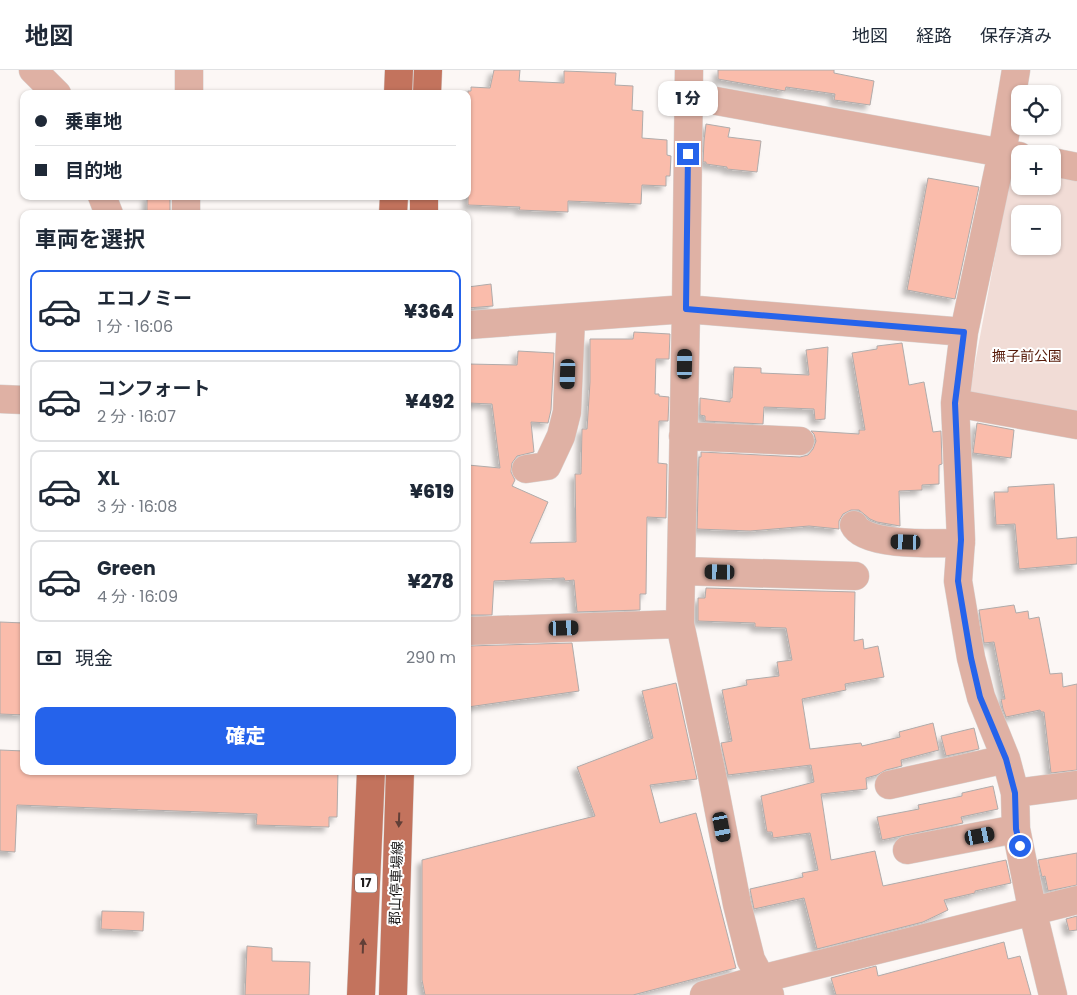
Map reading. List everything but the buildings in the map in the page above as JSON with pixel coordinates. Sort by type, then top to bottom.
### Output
[{"type":"main road","points":[[398,90],[399,70]]},
{"type":"main road","points":[[427,90],[428,70]]},
{"type":"main road","name":"17","points":[[361,995],[371,775]]},
{"type":"main road","name":"郡山停車場線","points":[[393,995],[400,775]]},
{"type":"street","points":[[33,70],[53,90]]},
{"type":"street","points":[[189,70],[189,90]]},
{"type":"street","points":[[1012,145],[1016,70]]},
{"type":"street","points":[[765,987],[751,960],[737,904],[680,624],[689,83],[1011,154],[964,332],[955,403],[960,475],[961,544],[958,581],[971,658],[980,697],[1006,759],[1015,793],[1016,829],[1033,913],[1053,995]]},
{"type":"street","points":[[1061,164],[1077,167]]},
{"type":"street","points":[[471,325],[686,309],[964,332]]},
{"type":"street","points":[[526,469],[547,466],[565,423],[571,318]]},
{"type":"street","points":[[0,399],[20,400]]},
{"type":"street","points":[[955,403],[1077,425]]},
{"type":"street","points":[[684,436],[800,441]]},
{"type":"street","points":[[854,525],[860,533],[887,542],[961,544]]},
{"type":"street","points":[[681,571],[855,576]]},
{"type":"street","points":[[471,632],[680,624]]},
{"type":"street","points":[[889,785],[1006,759]]},
{"type":"street","points":[[1015,793],[1077,785]]},
{"type":"street","points":[[907,850],[1016,829]]},
{"type":"street","points":[[704,995],[765,987],[1077,900]]},
{"type":"green space","name":"撫子前公園","points":[[1011,169],[1011,195],[1061,195],[1061,175],[1077,178],[1077,415],[969,396]]},
{"type":"route","points":[[688,154],[686,309],[964,332],[955,403],[960,475],[961,540],[958,581],[971,658],[980,697],[1006,759],[1015,793],[1016,829],[1020,846]]}]
